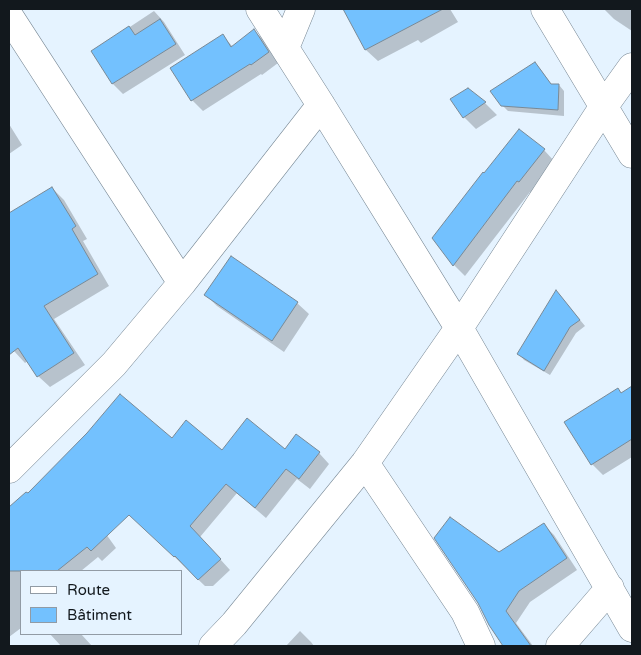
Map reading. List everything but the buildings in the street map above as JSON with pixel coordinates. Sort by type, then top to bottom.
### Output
[{"type":"street","points":[[260,9],[459,328],[632,628]]},
{"type":"street","points":[[285,48],[301,9]]},
{"type":"street","points":[[546,9],[632,154]]},
{"type":"street","points":[[9,16],[182,283]]},
{"type":"street","points":[[213,646],[234,624],[365,463],[459,328],[604,106],[632,67]]},
{"type":"street","points":[[10,466],[114,364],[182,283],[321,105]]},
{"type":"street","points":[[365,463],[465,612],[481,646]]},
{"type":"street","points":[[560,646],[610,588]]}]
